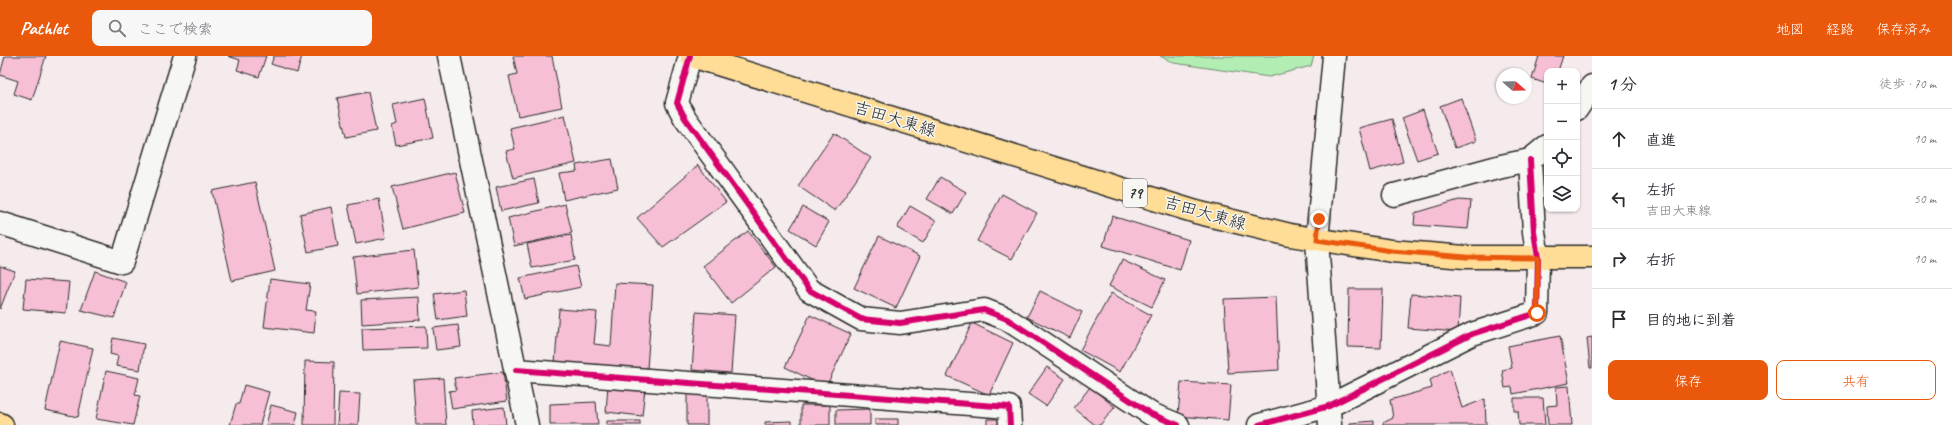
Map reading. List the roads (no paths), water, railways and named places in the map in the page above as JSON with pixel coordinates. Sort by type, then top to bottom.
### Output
[{"type":"main road","name":"吉田大東線","points":[[691,56],[1196,212],[1263,230],[1392,251],[1458,256],[1538,258],[1592,257]]},
{"type":"street","points":[[0,223],[122,262],[186,56]]},
{"type":"street","points":[[449,56],[527,425]]},
{"type":"street","points":[[691,56],[677,104],[685,118],[809,290],[861,319],[900,323],[984,310],[1007,319],[1151,414],[1178,425]]},
{"type":"street","points":[[1329,415],[1317,240],[1334,56]]},
{"type":"street","points":[[1580,104],[1592,86]]},
{"type":"street","points":[[1394,195],[1501,166],[1530,160],[1544,148]]},
{"type":"street","points":[[1259,425],[1329,415],[1472,334],[1537,313],[1538,258],[1534,232],[1530,160]]},
{"type":"street","points":[[516,370],[1009,407],[1010,425]]}]
